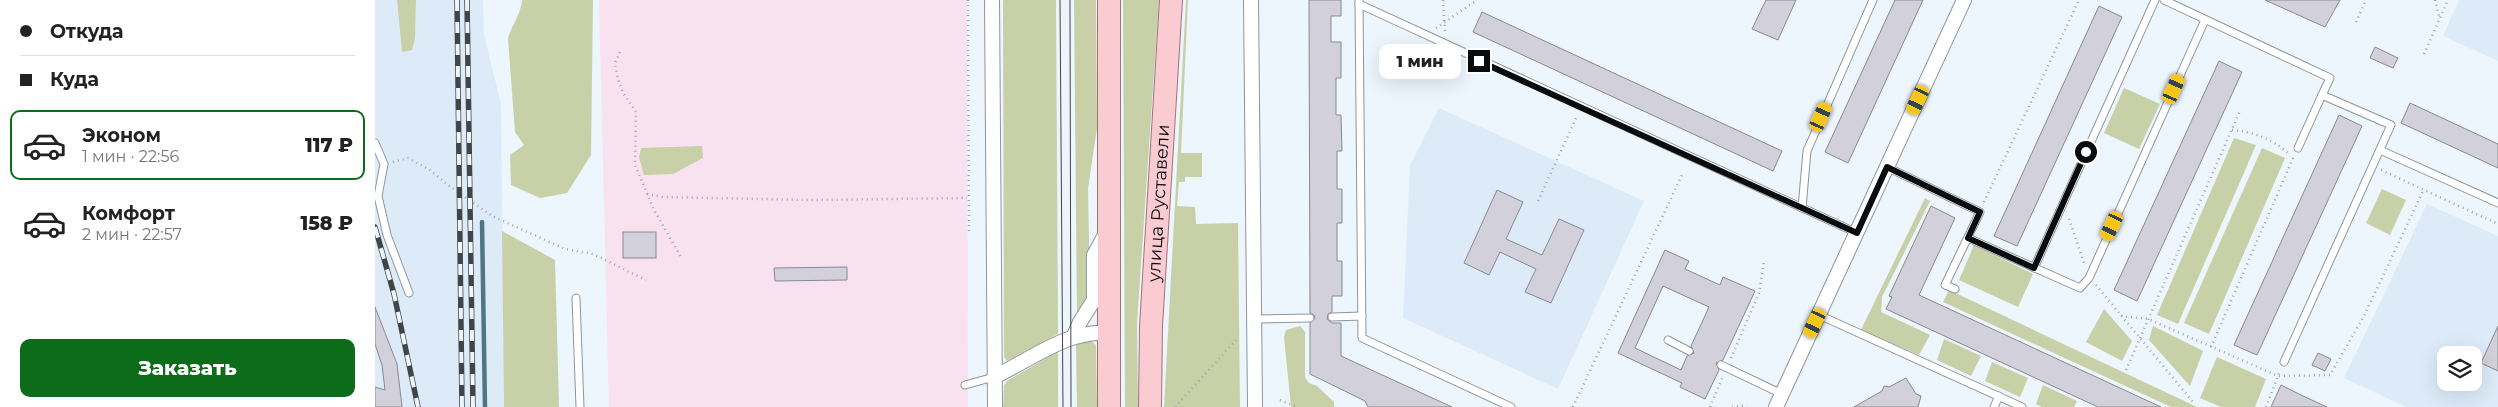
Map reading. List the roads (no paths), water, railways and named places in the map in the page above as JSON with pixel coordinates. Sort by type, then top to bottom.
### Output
[{"type":"main road","points":[[1109,0],[1109,407]]},
{"type":"main road","name":"улица Руставели","points":[[1150,407],[1151,326],[1171,0]]},
{"type":"street","points":[[992,0],[995,407]]},
{"type":"street","points":[[1251,0],[1255,407]]},
{"type":"street","points":[[1779,401],[1964,0]]},
{"type":"street","points":[[1075,336],[1080,322],[1094,300],[1094,254],[1108,230]]},
{"type":"street","points":[[995,377],[1075,336],[1095,332],[1109,333]]},
{"type":"lane","points":[[1802,208],[1807,151],[1873,0]]},
{"type":"lane","points":[[2034,268],[2155,0]]},
{"type":"lane","points":[[2164,0],[2330,78],[2298,148]]},
{"type":"lane","points":[[1511,407],[1362,338],[1359,2],[1425,36],[1857,233]]},
{"type":"lane","points":[[1968,238],[2080,288],[2089,278],[2205,20]]},
{"type":"lane","points":[[2284,362],[2391,125],[2322,95]]},
{"type":"lane","points":[[375,143],[384,164],[378,196],[387,235],[409,293]]},
{"type":"lane","points":[[2380,150],[2498,203]]},
{"type":"lane","points":[[1887,167],[1980,212],[1945,285],[1955,289]]},
{"type":"lane","points":[[576,298],[580,407]]},
{"type":"lane","points":[[1819,315],[1999,396],[2017,406]]},
{"type":"lane","points":[[1332,317],[1362,316]]},
{"type":"lane","points":[[1255,319],[1310,318]]},
{"type":"lane","points":[[1668,340],[1689,350]]},
{"type":"lane","points":[[1724,367],[1779,401]]},
{"type":"lane","points":[[965,385],[995,377]]},
{"type":"lane","points":[[1994,407],[1999,396]]},
{"type":"waterway","points":[[482,222],[485,407]]},
{"type":"tram line","points":[[1060,0],[1063,407]]},
{"type":"tram line","points":[[1070,0],[1071,407]]},
{"type":"railway","points":[[457,0],[462,407]]},
{"type":"railway","points":[[467,0],[473,407]]},
{"type":"railway","points":[[375,227],[394,294],[418,407]]}]
